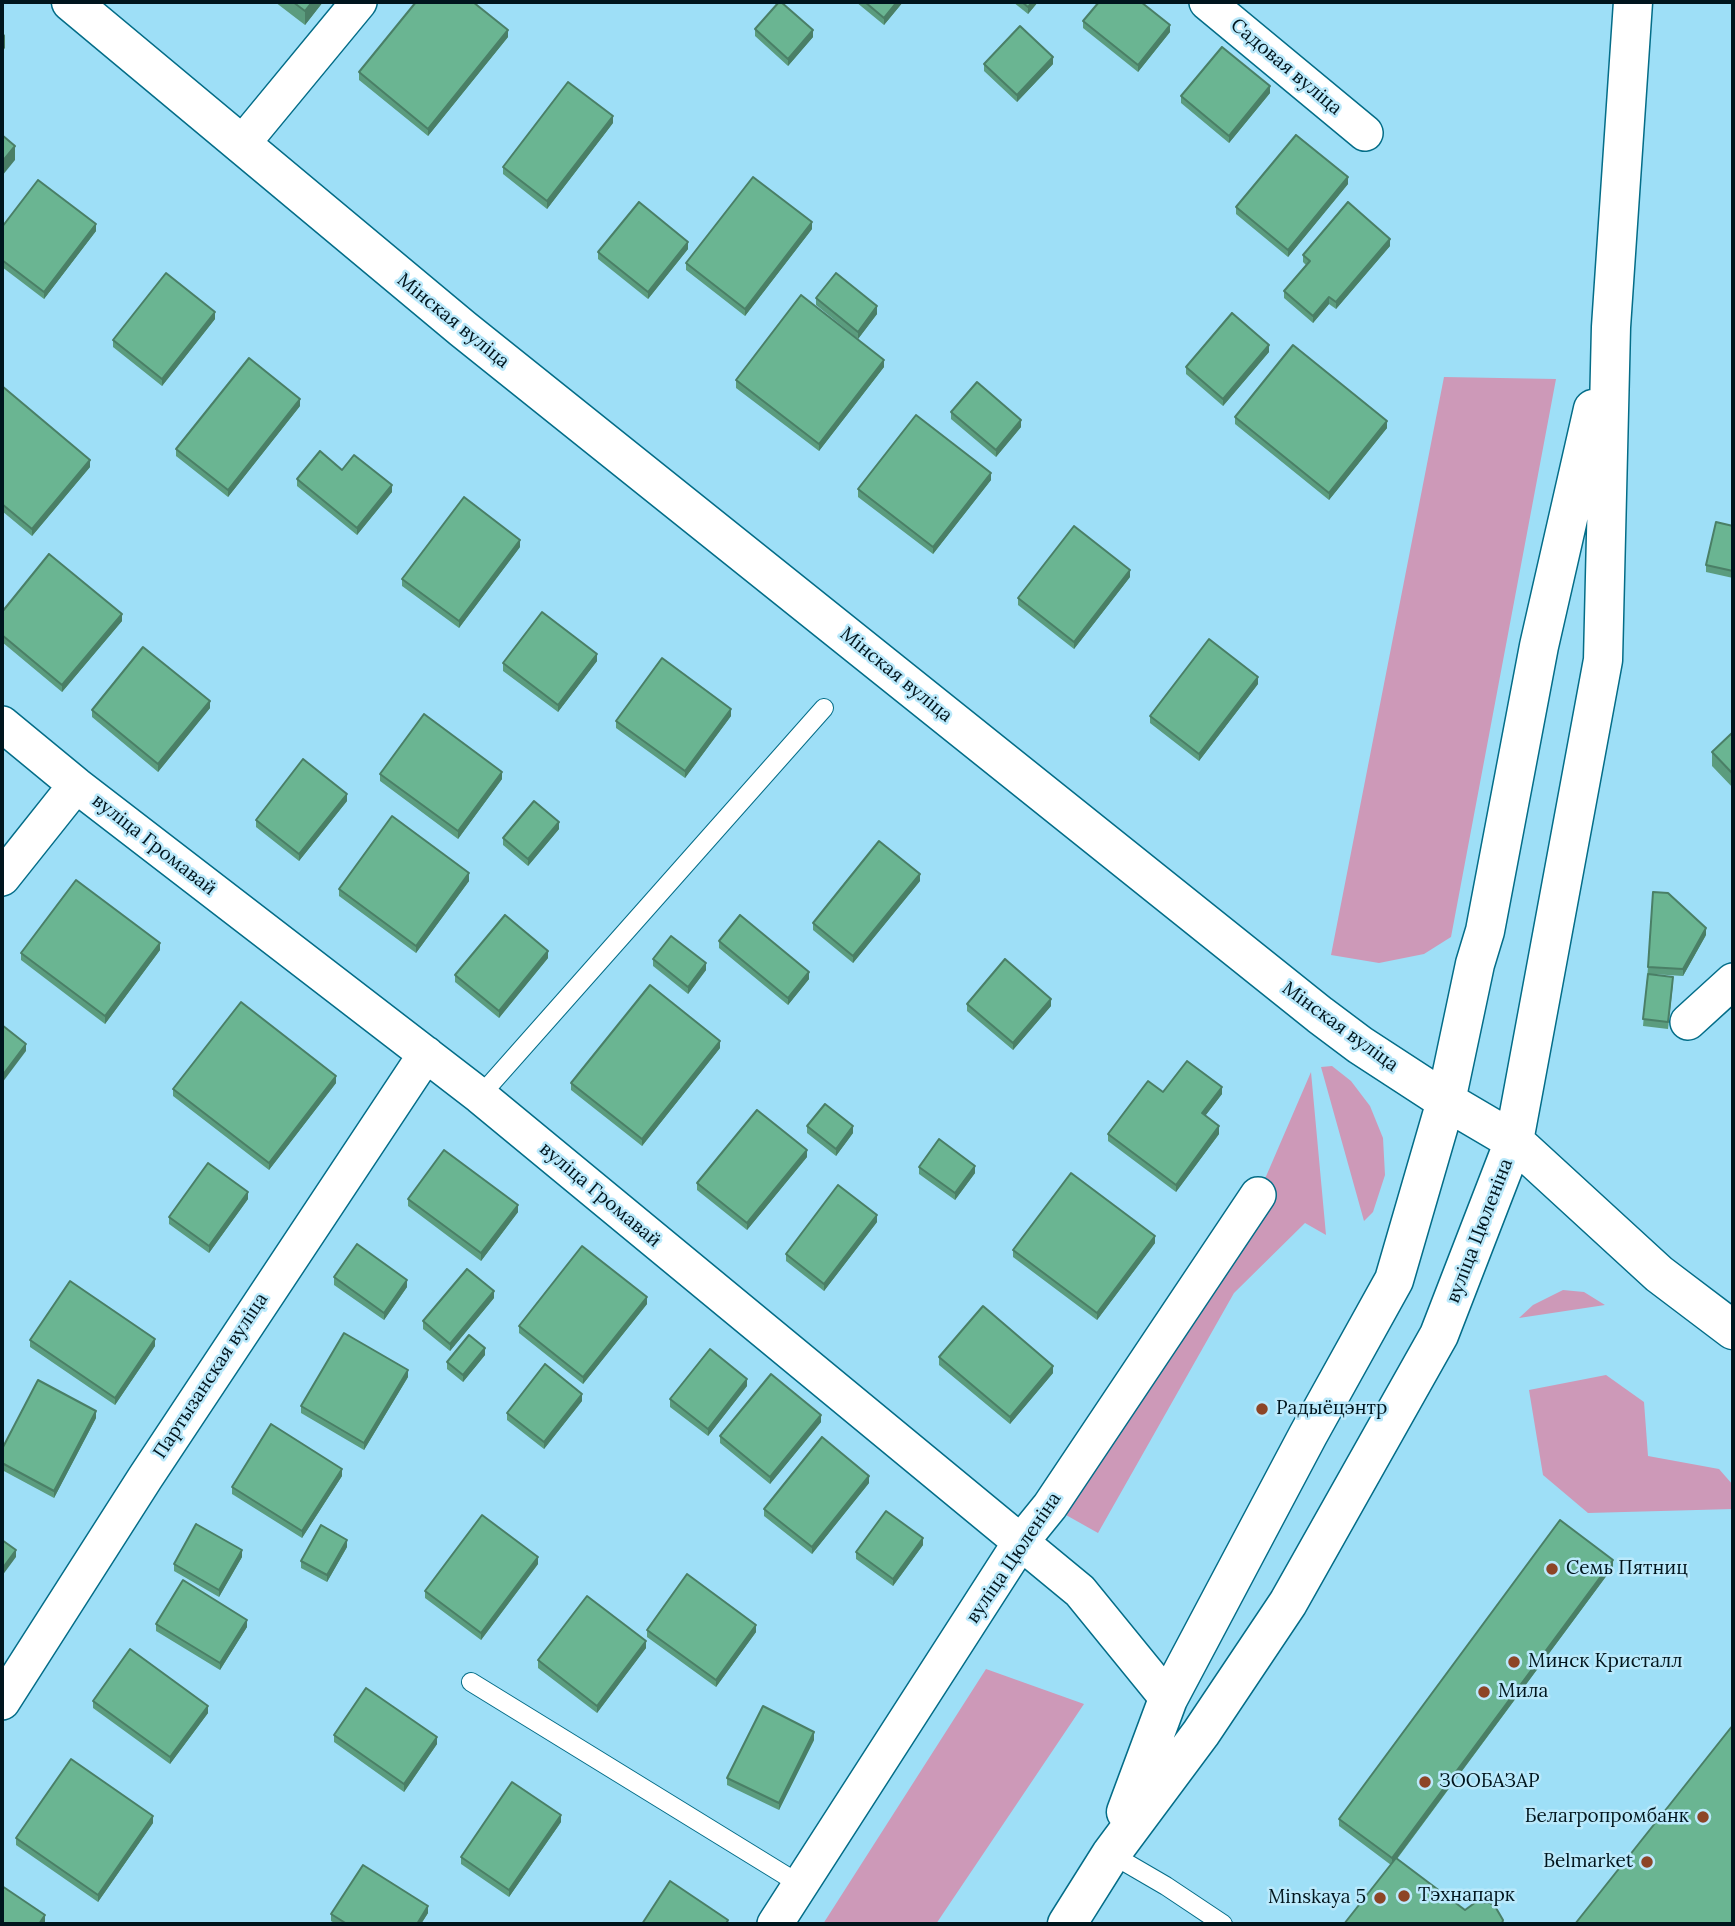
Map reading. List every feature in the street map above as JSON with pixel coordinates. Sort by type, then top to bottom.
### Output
[{"type":"main road","name":"Мінская вуліца","points":[[71,2],[463,329],[1309,1006],[1360,1045],[1514,1141],[1659,1274],[1733,1330]]},
{"type":"main road","points":[[1611,327],[1633,2]]},
{"type":"main road","name":"вуліца Цюленіна","points":[[1111,1854],[1168,1699],[1308,1435],[1394,1280],[1446,1101],[1475,964],[1485,931],[1539,646],[1611,327]]},
{"type":"main road","name":"вуліца Цюленіна","points":[[1067,1924],[1111,1854],[1201,1733],[1288,1603],[1448,1316],[1514,1141],[1603,660],[1611,327]]},
{"type":"street","points":[[241,145],[359,2]]},
{"type":"street","name":"Садовая вуліца","points":[[1207,2],[1365,133]]},
{"type":"street","name":"вуліца Громавай","points":[[2,724],[76,785],[480,1096],[1080,1591],[1168,1699]]},
{"type":"street","points":[[2,878],[76,785]]},
{"type":"street","points":[[1688,1022],[1733,981]]},
{"type":"street","name":"Партызанская вуліца","points":[[2,1702],[152,1466],[426,1054]]},
{"type":"street","name":"вуліца Цюленіна","points":[[775,1924],[1020,1543],[1050,1506],[1258,1195]]},
{"type":"lane","points":[[480,1096],[824,708]]},
{"type":"lane","points":[[471,1682],[801,1885]]},
{"type":"lane","points":[[1111,1854],[1167,1886],[1223,1924]]},
{"type":"shaded area","points":[[1444,377],[1556,379],[1451,937],[1424,954],[1379,963],[1331,955]]},
{"type":"shaded area","points":[[1332,1066],[1351,1081],[1370,1106],[1383,1138],[1385,1175],[1373,1212],[1364,1221],[1321,1067]]},
{"type":"shaded area","points":[[1311,1072],[1326,1235],[1305,1223],[1234,1293],[1098,1533],[1050,1506],[1258,1195]]},
{"type":"shaded area","points":[[1563,1290],[1584,1292],[1605,1305],[1519,1318],[1533,1305]]},
{"type":"shaded area","points":[[1606,1375],[1644,1402],[1648,1456],[1719,1469],[1733,1485],[1733,1509],[1588,1513],[1543,1475],[1529,1390]]},
{"type":"shaded area","points":[[986,1669],[1084,1704],[936,1924],[823,1924]]},
{"type":"building","points":[[293,2],[312,2],[305,11]]},
{"type":"building","points":[[416,2],[473,2],[508,30],[428,129],[359,72]]},
{"type":"building","points":[[779,2],[813,30],[788,59],[755,29]]},
{"type":"building","points":[[865,2],[897,2],[884,18]]},
{"type":"building","points":[[1099,2],[1141,2],[1170,25],[1138,65],[1083,21]]},
{"type":"building","points":[[1020,26],[1053,57],[1017,95],[984,64]]},
{"type":"building","points":[[1222,47],[1270,86],[1229,136],[1181,96]]},
{"type":"building","points":[[568,82],[613,116],[547,201],[503,167]]},
{"type":"building","points":[[2,135],[15,146],[2,162]]},
{"type":"building","points":[[1296,135],[1348,177],[1288,250],[1236,207]]},
{"type":"building","points":[[753,177],[812,222],[745,309],[686,263]]},
{"type":"building","points":[[38,180],[96,224],[44,292],[2,260],[2,227]]},
{"type":"building","points":[[639,202],[688,242],[648,292],[598,252]]},
{"type":"building","points":[[1348,202],[1390,239],[1336,302],[1329,297],[1313,316],[1284,291],[1310,261],[1303,255]]},
{"type":"building","points":[[166,273],[215,312],[162,379],[113,340]]},
{"type":"building","points":[[836,273],[877,306],[858,332],[816,298]]},
{"type":"building","points":[[801,295],[884,360],[819,444],[736,380]]},
{"type":"building","points":[[1232,313],[1269,345],[1223,399],[1186,367]]},
{"type":"building","points":[[1293,345],[1387,421],[1329,493],[1235,417]]},
{"type":"building","points":[[249,358],[300,399],[228,490],[176,449]]},
{"type":"building","points":[[977,382],[1021,420],[996,450],[951,412]]},
{"type":"building","points":[[2,386],[90,460],[32,529],[2,504]]},
{"type":"building","points":[[916,415],[991,473],[933,547],[858,489]]},
{"type":"building","points":[[320,451],[342,470],[354,455],[392,485],[357,528],[297,479]]},
{"type":"building","points":[[464,497],[520,540],[459,621],[402,579]]},
{"type":"building","points":[[1716,522],[1733,526],[1733,571],[1706,565]]},
{"type":"building","points":[[1074,526],[1130,570],[1074,642],[1018,598]]},
{"type":"building","points":[[49,554],[122,614],[62,685],[2,635],[2,612]]},
{"type":"building","points":[[542,612],[597,654],[558,705],[503,663]]},
{"type":"building","points":[[1209,639],[1258,677],[1199,754],[1150,716]]},
{"type":"building","points":[[143,647],[210,701],[158,764],[92,710]]},
{"type":"building","points":[[662,658],[731,709],[685,771],[616,721]]},
{"type":"building","points":[[424,714],[502,772],[458,831],[380,774]]},
{"type":"building","points":[[1733,732],[1733,774],[1712,752]]},
{"type":"building","points":[[303,759],[347,794],[299,854],[256,820]]},
{"type":"building","points":[[534,801],[559,822],[528,859],[503,838]]},
{"type":"building","points":[[392,816],[469,873],[416,946],[339,889]]},
{"type":"building","points":[[879,841],[920,874],[853,956],[813,923]]},
{"type":"building","points":[[76,880],[160,943],[105,1016],[21,953]]},
{"type":"building","points":[[1653,892],[1668,893],[1706,928],[1683,969],[1648,967]]},
{"type":"building","points":[[505,915],[548,951],[499,1011],[455,975]]},
{"type":"building","points":[[740,915],[809,972],[788,998],[719,941]]},
{"type":"building","points":[[671,936],[706,963],[688,987],[653,959]]},
{"type":"building","points":[[1005,959],[1051,999],[1013,1043],[967,1004]]},
{"type":"building","points":[[1648,974],[1673,977],[1668,1022],[1643,1019]]},
{"type":"building","points":[[650,985],[720,1041],[642,1139],[571,1083]]},
{"type":"building","points":[[241,1002],[336,1076],[269,1163],[173,1089]]},
{"type":"building","points":[[2,1025],[26,1044],[2,1076]]},
{"type":"building","points":[[1187,1061],[1222,1087],[1202,1113],[1219,1126],[1176,1185],[1108,1134],[1148,1081],[1163,1092]]},
{"type":"building","points":[[825,1104],[853,1126],[836,1149],[807,1126]]},
{"type":"building","points":[[757,1110],[807,1150],[747,1223],[697,1183]]},
{"type":"building","points":[[939,1139],[975,1166],[955,1193],[919,1167]]},
{"type":"building","points":[[444,1150],[518,1205],[481,1253],[408,1199]]},
{"type":"building","points":[[208,1163],[248,1192],[209,1246],[169,1217]]},
{"type":"building","points":[[1071,1173],[1155,1236],[1097,1313],[1013,1250]]},
{"type":"building","points":[[838,1185],[877,1215],[824,1284],[786,1254]]},
{"type":"building","points":[[357,1244],[407,1280],[384,1313],[334,1277]]},
{"type":"building","points":[[582,1246],[647,1297],[583,1377],[519,1326]]},
{"type":"building","points":[[467,1269],[494,1291],[450,1344],[423,1321]]},
{"type":"building","points":[[70,1281],[155,1339],[115,1398],[30,1340]]},
{"type":"building","points":[[983,1306],[1053,1366],[1010,1417],[939,1357]]},
{"type":"building","points":[[344,1333],[408,1370],[364,1443],[301,1406]]},
{"type":"building","points":[[469,1335],[485,1348],[463,1375],[447,1362]]},
{"type":"building","points":[[710,1349],[747,1379],[708,1429],[670,1399]]},
{"type":"building","points":[[545,1364],[582,1394],[544,1442],[507,1413]]},
{"type":"building","points":[[771,1374],[821,1415],[770,1477],[720,1436]]},
{"type":"building","points":[[38,1380],[96,1411],[54,1491],[2,1463],[2,1449]]},
{"type":"building","points":[[271,1424],[342,1469],[302,1531],[232,1487]]},
{"type":"building","points":[[822,1437],[869,1476],[812,1547],[764,1509]]},
{"type":"building","points":[[886,1511],[923,1538],[893,1579],[856,1552]]},
{"type":"building","points":[[482,1515],[538,1557],[481,1633],[425,1591]]},
{"type":"building","points":[[1560,1520],[1613,1560],[1392,1858],[1339,1819]]},
{"type":"building","points":[[196,1524],[242,1550],[219,1590],[174,1564]]},
{"type":"building","points":[[321,1525],[347,1540],[327,1575],[301,1561]]},
{"type":"building","points":[[2,1540],[16,1550],[2,1569]]},
{"type":"building","points":[[687,1574],[756,1625],[716,1680],[647,1630]]},
{"type":"building","points":[[183,1580],[247,1620],[220,1663],[156,1624]]},
{"type":"building","points":[[587,1596],[646,1641],[597,1706],[538,1660]]},
{"type":"building","points":[[130,1649],[208,1706],[170,1757],[93,1701]]},
{"type":"building","points":[[366,1688],[437,1737],[404,1784],[334,1735]]},
{"type":"building","points":[[763,1706],[814,1732],[779,1803],[727,1778]]},
{"type":"building","points":[[1733,1725],[1733,1924],[1575,1924]]},
{"type":"building","points":[[71,1759],[153,1816],[98,1895],[16,1838]]},
{"type":"building","points":[[512,1782],[561,1815],[509,1890],[461,1857]]},
{"type":"building","name":"Тэхнапарк","points":[[1396,1858],[1465,1910],[1476,1902],[1490,1903],[1503,1920],[1502,1924],[1344,1924]]},
{"type":"building","points":[[363,1865],[428,1906],[417,1924],[347,1924],[331,1914]]},
{"type":"building","points":[[670,1881],[728,1920],[726,1924],[642,1924]]},
{"type":"building","points":[[2,1886],[45,1915],[39,1924],[2,1924]]},
{"type":"place","name":"Радыёцэнтр","points":[[1262,1409]]},
{"type":"place","name":"Семь Пятниц","points":[[1552,1569]]},
{"type":"place","name":"Минск Кристалл","points":[[1514,1662]]},
{"type":"place","name":"Мила","points":[[1484,1692]]},
{"type":"place","name":"ЗООБАЗАР","points":[[1425,1782]]},
{"type":"place","name":"Белагропромбанк","points":[[1703,1817]]},
{"type":"place","name":"Belmarket","points":[[1647,1862]]},
{"type":"place","name":"Тэхнапарк","points":[[1404,1896]]},
{"type":"place","name":"Minskaya 5","points":[[1380,1898]]}]
